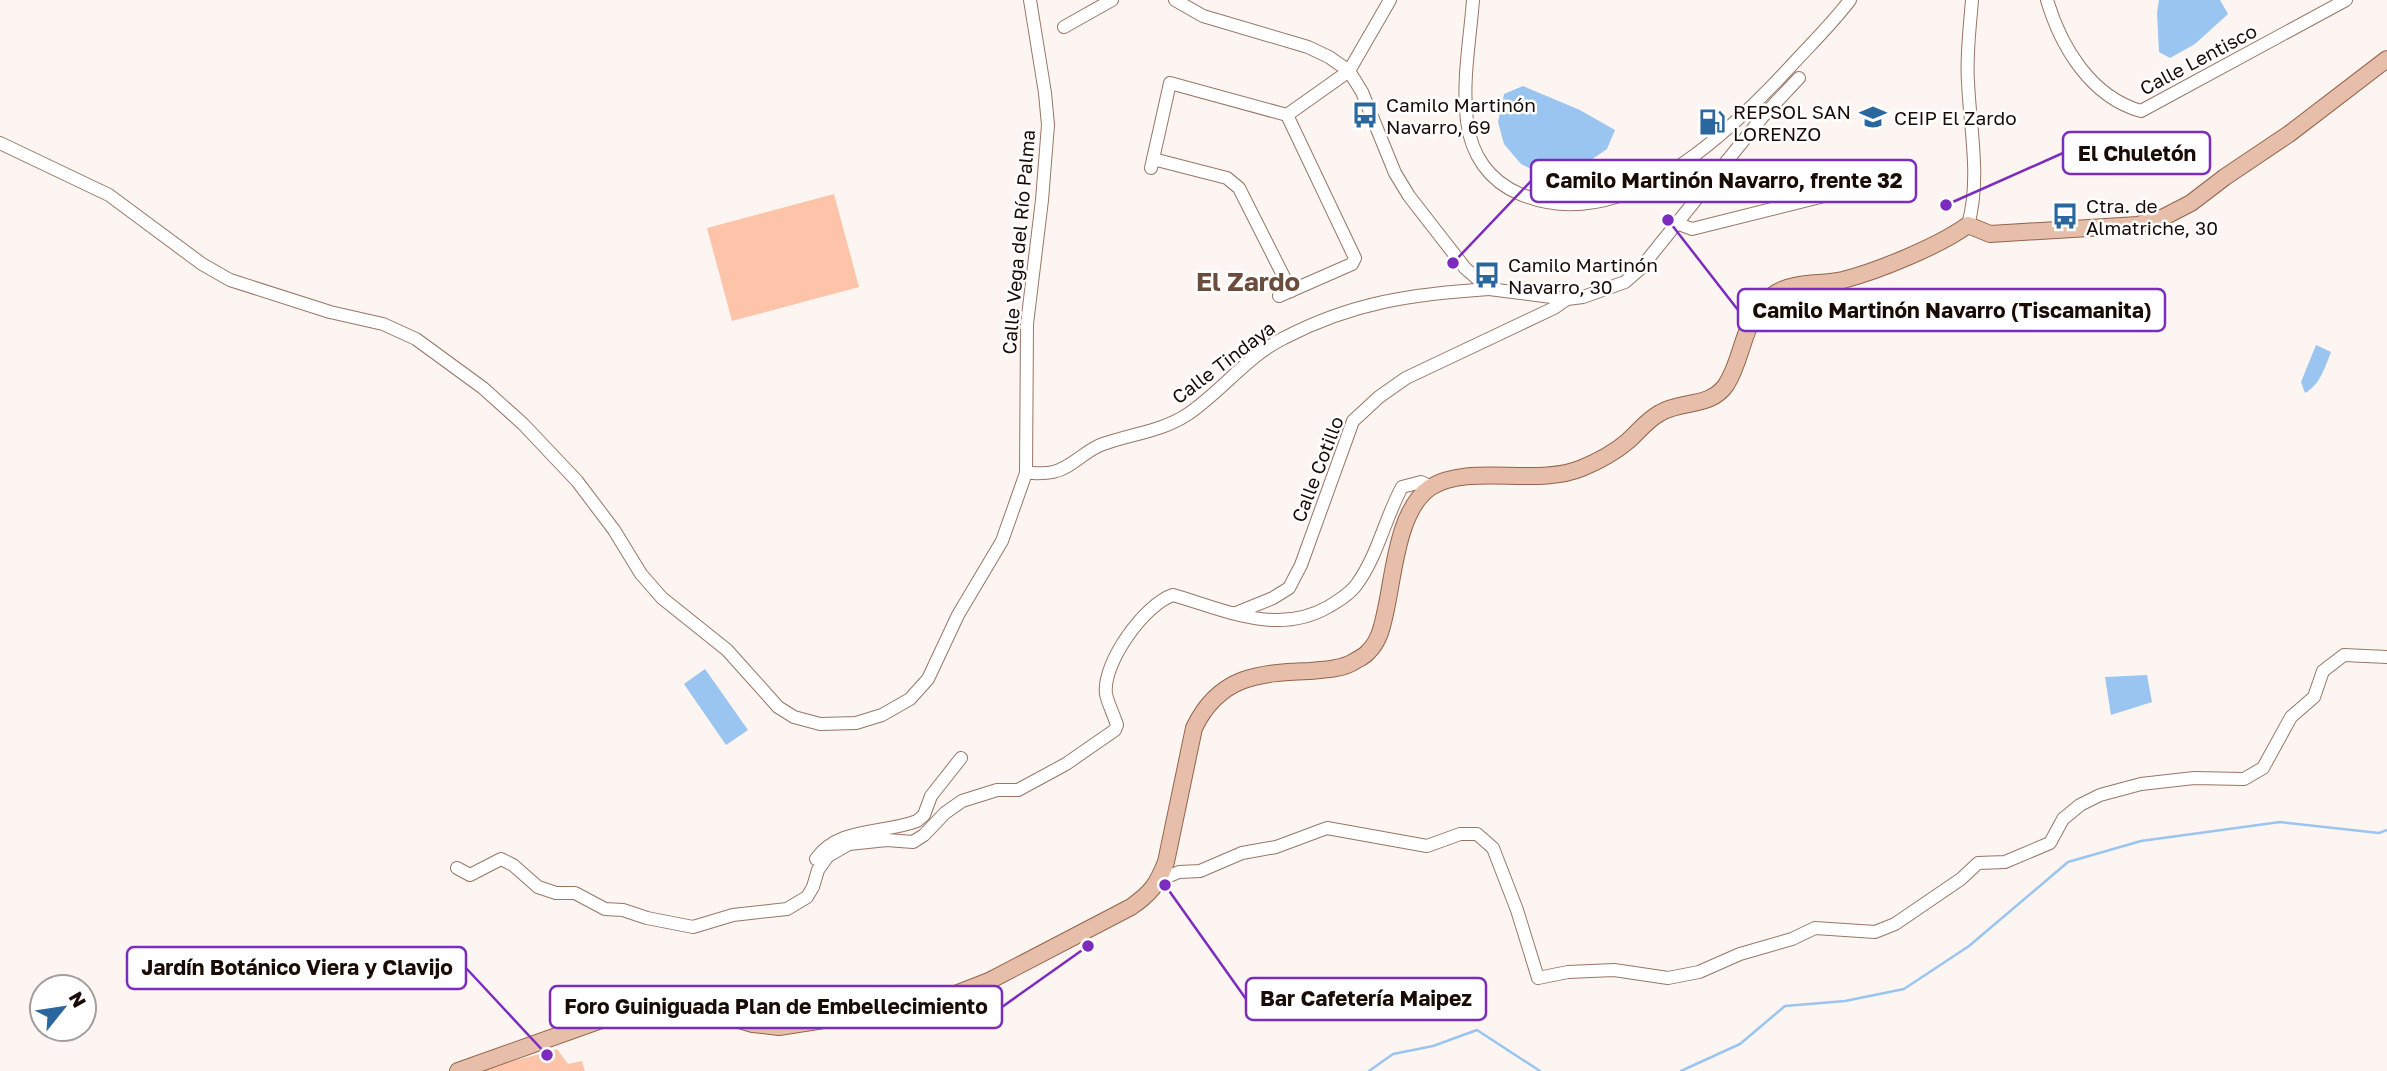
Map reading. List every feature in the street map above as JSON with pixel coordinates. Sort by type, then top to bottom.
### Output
[{"type":"main road","points":[[458,1071],[621,1013],[654,1004],[679,1002],[753,1024],[779,1027],[914,1006],[989,981],[1131,907],[1150,893],[1166,862],[1195,728],[1203,710],[1218,695],[1239,682],[1264,672],[1324,670],[1351,664],[1370,651],[1382,630],[1408,516],[1419,498],[1432,487],[1449,480],[1476,477],[1544,477],[1579,470],[1607,457],[1660,413],[1716,395],[1726,384],[1743,337],[1756,313],[1775,293],[1796,286],[1858,276],[1949,238],[1968,225],[1990,234],[2138,225],[2162,218],[2191,202],[2289,134],[2387,59]]},
{"type":"street","name":"Calle Vega del Río Palma","points":[[0,143],[109,195],[202,264],[230,280],[330,312],[383,324],[416,339],[483,388],[523,424],[568,472],[614,530],[641,574],[662,598],[727,650],[778,707],[794,717],[820,724],[856,723],[882,715],[910,699],[928,679],[958,615],[1002,541],[1026,473],[1027,324],[1048,125],[1030,0]]},
{"type":"street","points":[[1064,27],[1112,0]]},
{"type":"street","points":[[1175,0],[1203,16],[1308,47],[1349,71],[1362,92],[1395,173],[1409,196],[1465,268],[1489,289]]},
{"type":"street","points":[[1287,115],[1349,71],[1390,0]]},
{"type":"street","points":[[1474,0],[1466,81],[1467,123],[1474,151],[1486,171],[1504,188],[1535,201],[1569,205],[1602,200],[1631,191],[1689,160],[1799,78]]},
{"type":"street","points":[[1567,299],[1583,297],[1625,282],[1640,269],[1741,146],[1759,110],[1850,0]]},
{"type":"street","points":[[1968,225],[1974,205],[1967,78],[1972,0]]},
{"type":"street","name":"Calle Lentisco","points":[[2046,0],[2065,44],[2089,80],[2121,106],[2141,111],[2346,0]]},
{"type":"street","points":[[1170,83],[1287,115],[1355,258],[1352,264],[1285,293],[1239,188],[1227,178],[1152,163],[1170,83]]},
{"type":"street","points":[[1676,223],[1692,229],[1844,191]]},
{"type":"street","name":"Calle Tindaya","points":[[1026,473],[1052,472],[1065,467],[1091,449],[1170,424],[1203,403],[1269,347],[1284,338],[1355,309],[1418,295],[1489,289],[1567,299]]},
{"type":"street","name":"Calle Cotillo","points":[[1236,613],[1289,589],[1301,565],[1353,421],[1379,397],[1406,378],[1530,320],[1567,299]]},
{"type":"street","points":[[457,868],[470,875],[501,859],[513,865],[538,887],[556,894],[575,892],[605,909],[623,910],[647,918],[693,927],[733,915],[787,909],[807,897],[818,870],[828,856],[849,844],[913,842],[924,835],[945,813],[962,802],[997,790],[1018,790],[1066,764],[1115,730],[1117,725],[1106,694],[1114,661],[1139,619],[1161,599],[1173,595],[1259,621],[1292,620],[1318,612],[1342,599],[1357,586],[1402,487],[1421,482],[1432,487]]},
{"type":"street","points":[[1159,880],[1180,872],[1200,870],[1242,853],[1276,847],[1327,828],[1427,846],[1460,834],[1477,834],[1493,848],[1517,910],[1538,978],[1568,972],[1614,970],[1668,978],[1699,972],[1740,954],[1791,939],[1815,928],[1875,932],[1895,924],[1961,879],[1978,863],[2005,862],[2050,843],[2063,819],[2080,804],[2101,794],[2141,784],[2194,778],[2244,779],[2263,768],[2291,716],[2314,697],[2323,671],[2344,654],[2387,657]]},
{"type":"street","points":[[818,870],[816,859],[837,839],[917,821],[924,815],[931,796],[961,758]]},
{"type":"shaded area","points":[[834,194],[859,287],[732,321],[707,228]]},
{"type":"shaded area","points":[[557,1049],[568,1064],[582,1061],[585,1071],[477,1071]]},
{"type":"water","points":[[2159,0],[2220,0],[2228,14],[2195,44],[2170,58],[2159,52]]},
{"type":"water","points":[[1523,86],[1580,110],[1615,130],[1607,149],[1576,170],[1546,176],[1521,164],[1504,144],[1498,122],[1504,94]]},
{"type":"water","points":[[2316,345],[2331,352],[2318,380],[2305,393],[2301,382]]},
{"type":"water","points":[[705,669],[748,730],[726,745],[684,684]]},
{"type":"water","points":[[2147,675],[2152,702],[2111,715],[2105,677]]},
{"type":"waterway","points":[[1681,1071],[1740,1044],[1785,1006],[1845,1001],[1904,989],[1969,946],[2068,862],[2141,841],[2280,822],[2379,833],[2387,830]]},
{"type":"waterway","points":[[1369,1071],[1393,1054],[1433,1046],[1477,1030],[1540,1071]]},
{"type":"place","name":"Camilo Martinón Navarro, 69","points":[[1365,115]]},
{"type":"place","name":"CEIP El Zardo","points":[[1873,117]]},
{"type":"place","name":"REPSOL SAN LORENZO","points":[[1712,122]]},
{"type":"place","name":"El Chuletón","points":[[1946,205]]},
{"type":"place","name":"Ctra. de Almatriche, 30","points":[[2065,216]]},
{"type":"place","name":"Camilo Martinón Navarro (Tiscamanita)","points":[[1668,220]]},
{"type":"place","name":"Camilo Martinón Navarro, frente 32","points":[[1453,263]]},
{"type":"place","name":"Camilo Martinón Navarro, 30","points":[[1487,275]]},
{"type":"place","name":"Bar Cafetería Maipez","points":[[1165,885]]},
{"type":"place","name":"Foro Guiniguada Plan de Embellecimiento","points":[[1088,946]]},
{"type":"place","name":"Jardín Botánico Viera y Clavijo","points":[[547,1055]]},
{"type":"district","name":"El Zardo","points":[[1248,281]]}]
